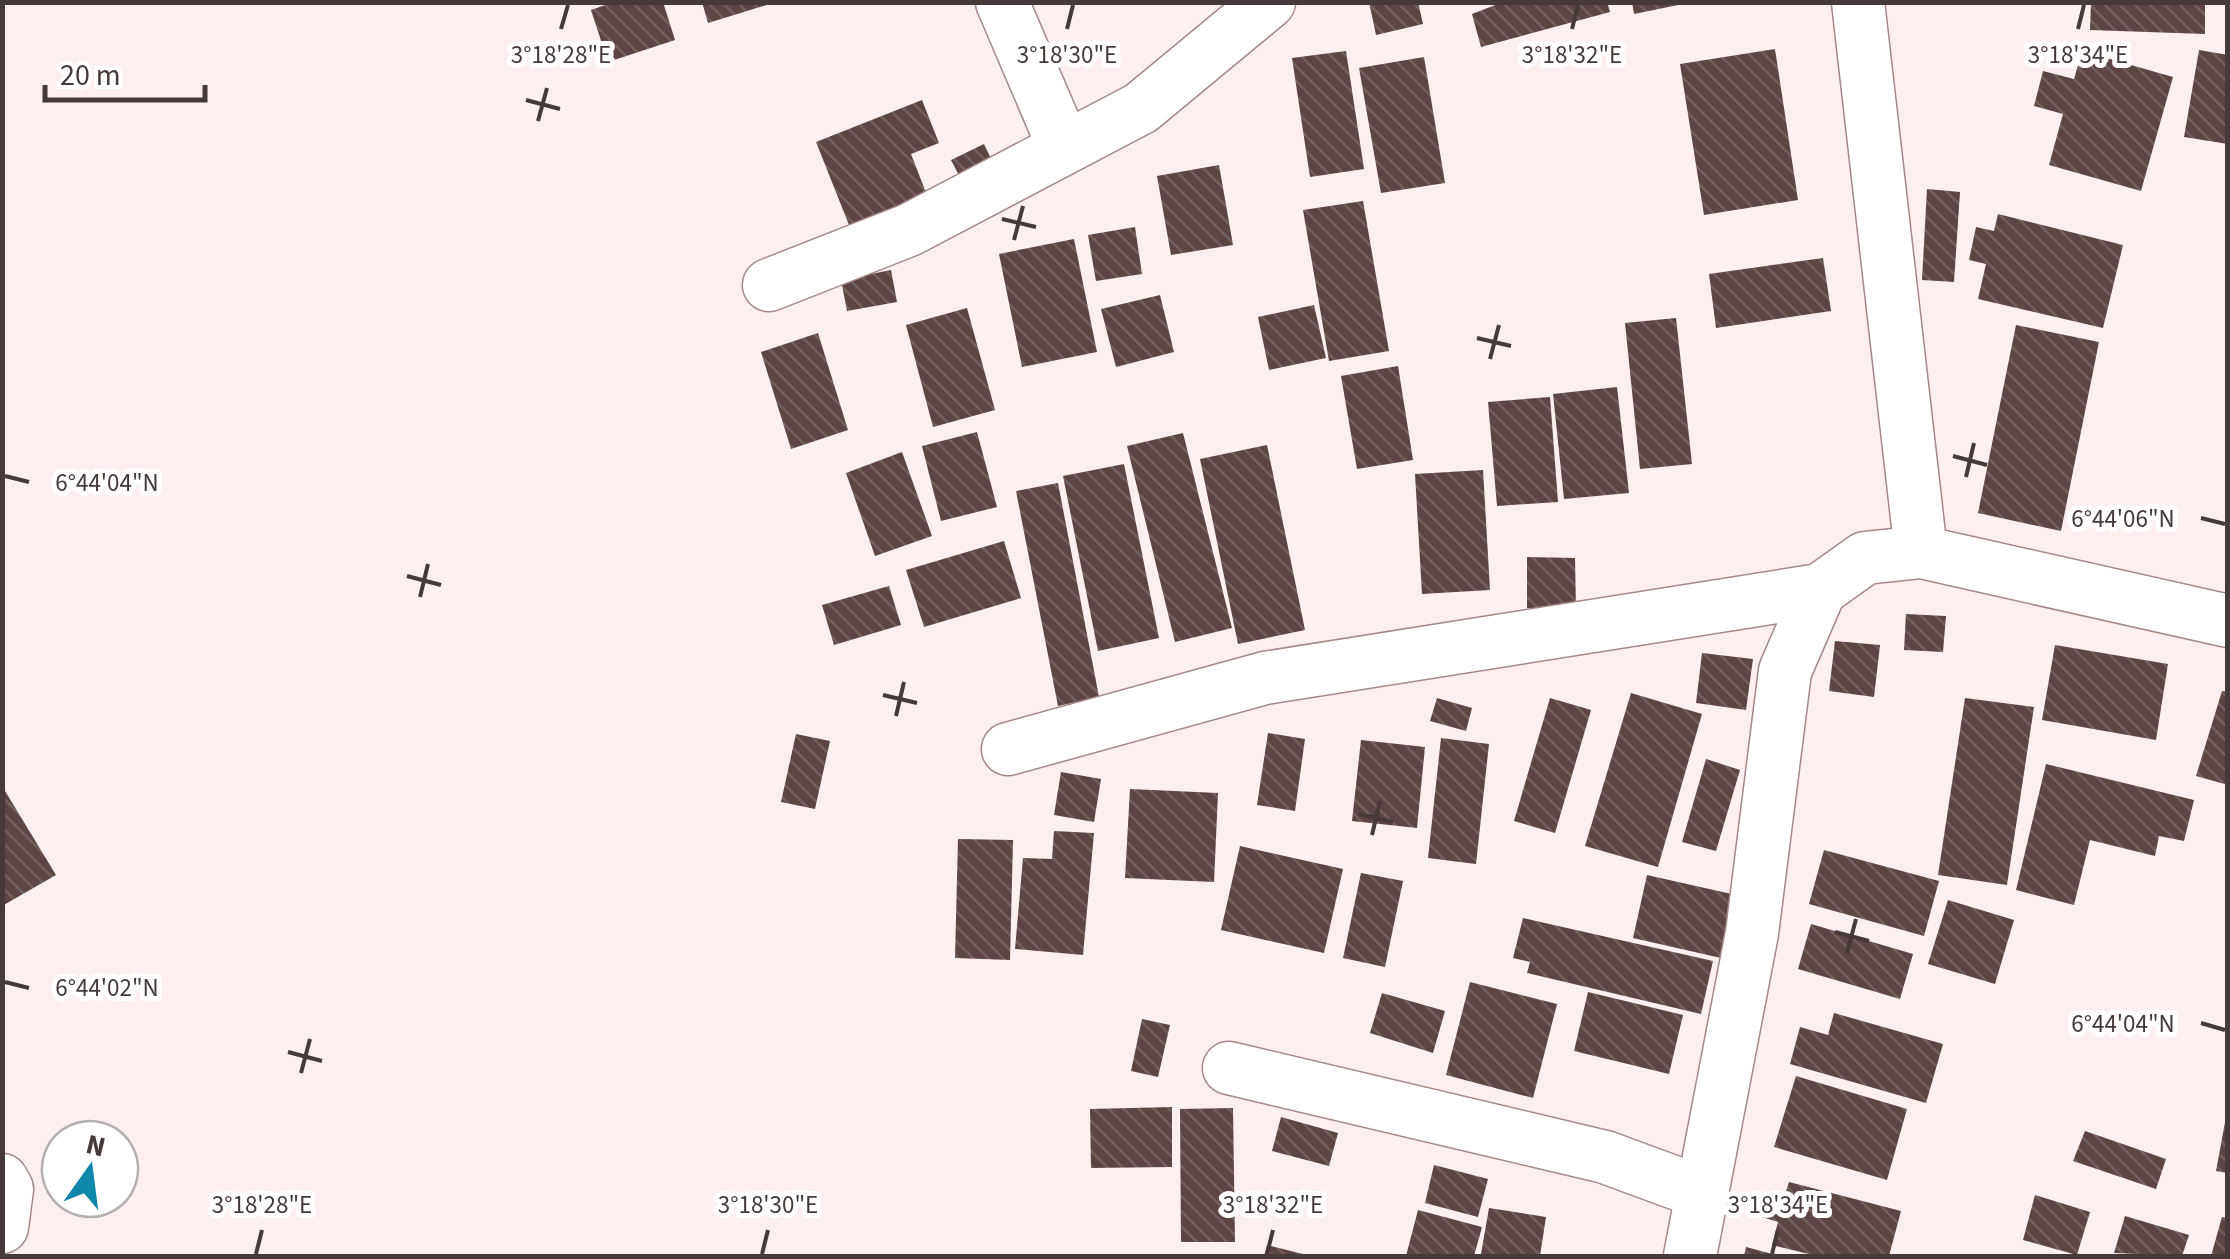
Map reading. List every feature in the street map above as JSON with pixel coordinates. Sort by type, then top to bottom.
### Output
[{"type":"street","points":[[1002,2],[1064,147]]},
{"type":"street","points":[[769,285],[909,230],[1141,108],[1269,2]]},
{"type":"street","points":[[1858,2],[1921,552]]},
{"type":"street","points":[[1008,749],[1265,678],[1820,590],[1866,558],[1921,552],[2228,621]]},
{"type":"street","points":[[1690,1256],[1752,933],[1786,671],[1820,590]]},
{"type":"street","points":[[1229,1068],[1605,1156],[1700,1192]]},
{"type":"street","points":[[2,1180],[7,1190],[2,1227]]},
{"type":"building","points":[[614,2],[663,2],[675,40],[608,62],[591,10]]},
{"type":"building","points":[[702,2],[773,2],[773,3],[708,23]]},
{"type":"building","points":[[1369,2],[1418,2],[1423,24],[1376,35]]},
{"type":"building","points":[[1503,2],[1607,2],[1610,12],[1481,47],[1472,14]]},
{"type":"building","points":[[1632,2],[1683,2],[1683,4],[1634,14]]},
{"type":"building","points":[[2091,2],[2205,2],[2205,34],[2090,30]]},
{"type":"building","points":[[1775,49],[1798,200],[1704,215],[1680,64]]},
{"type":"building","points":[[2199,50],[2228,55],[2228,144],[2184,137]]},
{"type":"building","points":[[1346,51],[1364,169],[1310,177],[1292,58]]},
{"type":"building","points":[[2082,51],[2173,77],[2141,191],[2049,165],[2063,114],[2034,106],[2043,71],[2074,79]]},
{"type":"building","points":[[1424,57],[1445,183],[1381,193],[1359,68]]},
{"type":"building","points":[[922,100],[939,143],[911,154],[930,203],[853,235],[816,142]]},
{"type":"building","points":[[984,144],[994,165],[962,181],[951,160]]},
{"type":"building","points":[[1219,165],[1233,245],[1171,255],[1157,176]]},
{"type":"building","points":[[1927,189],[1960,192],[1954,282],[1922,280]]},
{"type":"building","points":[[1363,201],[1389,351],[1329,361],[1303,210]]},
{"type":"building","points":[[1998,214],[2123,245],[2103,328],[1978,299],[1986,264],[1969,260],[1976,227],[1994,231]]},
{"type":"building","points":[[1135,227],[1142,274],[1096,281],[1088,235]]},
{"type":"building","points":[[1074,239],[1097,352],[1022,367],[999,254]]},
{"type":"building","points":[[1823,258],[1831,311],[1716,328],[1709,274]]},
{"type":"building","points":[[891,270],[897,302],[847,311],[841,280]]},
{"type":"building","points":[[1160,295],[1174,352],[1116,367],[1101,309]]},
{"type":"building","points":[[1314,305],[1326,358],[1269,370],[1258,317]]},
{"type":"building","points":[[967,308],[995,410],[933,427],[906,325]]},
{"type":"building","points":[[1676,318],[1692,464],[1640,469],[1625,323]]},
{"type":"building","points":[[2016,325],[2099,342],[2061,531],[1978,513]]},
{"type":"building","points":[[818,333],[848,430],[791,449],[761,352]]},
{"type":"building","points":[[1398,366],[1413,460],[1357,469],[1341,376]]},
{"type":"building","points":[[1617,387],[1629,493],[1564,499],[1553,394]]},
{"type":"building","points":[[1550,397],[1558,502],[1497,506],[1488,402]]},
{"type":"building","points":[[977,432],[997,507],[941,521],[922,446]]},
{"type":"building","points":[[1183,433],[1232,628],[1175,642],[1127,446]]},
{"type":"building","points":[[1267,445],[1305,630],[1238,644],[1200,459]]},
{"type":"building","points":[[902,452],[932,536],[875,556],[846,473]]},
{"type":"building","points":[[1124,464],[1159,638],[1098,651],[1063,476]]},
{"type":"building","points":[[1483,470],[1490,590],[1422,594],[1415,474]]},
{"type":"building","points":[[1058,483],[1099,697],[1058,706],[1016,491]]},
{"type":"building","points":[[1004,541],[1021,598],[924,627],[906,570]]},
{"type":"building","points":[[1527,557],[1575,558],[1576,608],[1527,608]]},
{"type":"building","points":[[889,586],[901,625],[834,645],[822,605]]},
{"type":"building","points":[[1906,614],[1946,616],[1943,652],[1904,650]]},
{"type":"building","points":[[1835,641],[1880,645],[1874,697],[1829,691]]},
{"type":"building","points":[[2055,645],[2168,664],[2156,740],[2042,720]]},
{"type":"building","points":[[1702,653],[1753,659],[1746,710],[1696,703]]},
{"type":"building","points":[[2222,691],[2228,692],[2228,785],[2196,776]]},
{"type":"building","points":[[1631,693],[1702,714],[1658,867],[1585,846]]},
{"type":"building","points":[[1437,698],[1472,708],[1466,731],[1430,721]]},
{"type":"building","points":[[1550,698],[1591,710],[1555,833],[1514,821]]},
{"type":"building","points":[[1965,698],[2034,707],[2007,885],[1938,875]]},
{"type":"building","points":[[1268,733],[1305,739],[1295,811],[1257,805]]},
{"type":"building","points":[[796,734],[830,741],[815,809],[781,802]]},
{"type":"building","points":[[1441,738],[1489,744],[1476,864],[1428,858]]},
{"type":"building","points":[[1361,740],[1425,747],[1417,828],[1352,821]]},
{"type":"building","points":[[1706,759],[1740,770],[1716,851],[1682,842]]},
{"type":"building","points":[[2046,764],[2194,800],[2184,841],[2159,836],[2155,856],[2090,840],[2074,905],[2016,890]]},
{"type":"building","points":[[1061,772],[1101,779],[1094,822],[1054,815]]},
{"type":"building","points":[[2,786],[56,875],[2,906]]},
{"type":"building","points":[[1130,789],[1218,793],[1214,882],[1125,878]]},
{"type":"building","points":[[1054,831],[1094,833],[1083,955],[1015,949],[1023,858],[1052,859]]},
{"type":"building","points":[[958,839],[1013,840],[1010,960],[955,958]]},
{"type":"building","points":[[1240,846],[1343,869],[1324,953],[1221,930]]},
{"type":"building","points":[[1824,850],[1939,881],[1924,936],[1809,904]]},
{"type":"building","points":[[1361,873],[1403,881],[1385,967],[1343,958]]},
{"type":"building","points":[[1647,875],[1736,895],[1721,958],[1633,938]]},
{"type":"building","points":[[1948,900],[2014,920],[1995,984],[1928,964]]},
{"type":"building","points":[[1523,918],[1713,961],[1701,1014],[1527,973],[1530,962],[1513,958]]},
{"type":"building","points":[[1811,924],[1913,954],[1900,999],[1798,969]]},
{"type":"building","points":[[1470,982],[1557,1004],[1533,1098],[1446,1075]]},
{"type":"building","points":[[1588,992],[1683,1015],[1669,1074],[1574,1051]]},
{"type":"building","points":[[1382,993],[1445,1011],[1433,1053],[1370,1033]]},
{"type":"building","points":[[1834,1013],[1943,1044],[1926,1103],[1790,1064],[1800,1027],[1828,1035]]},
{"type":"building","points":[[1142,1019],[1170,1025],[1158,1077],[1131,1071]]},
{"type":"building","points":[[1796,1076],[1907,1109],[1887,1180],[1774,1147]]},
{"type":"building","points":[[1172,1107],[1172,1167],[1091,1168],[1090,1109]]},
{"type":"building","points":[[1233,1108],[1235,1242],[1181,1242],[1180,1109]]},
{"type":"building","points":[[1281,1117],[1338,1133],[1329,1166],[1272,1151]]},
{"type":"building","points":[[2228,1117],[2228,1173],[2216,1171]]},
{"type":"building","points":[[2085,1131],[2166,1159],[2156,1189],[2073,1161]]},
{"type":"building","points":[[1434,1165],[1488,1179],[1478,1217],[1425,1203]]},
{"type":"building","points":[[1789,1182],[1901,1211],[1889,1256],[1817,1256],[1772,1245],[1778,1222],[1762,1217],[1768,1197],[1783,1201]]},
{"type":"building","points":[[2035,1195],[2090,1212],[2077,1255],[2023,1240]]},
{"type":"building","points":[[1489,1208],[1546,1217],[1540,1256],[1481,1254]]},
{"type":"building","points":[[1418,1210],[1482,1227],[1474,1256],[1406,1256]]},
{"type":"building","points":[[2125,1216],[2189,1235],[2182,1256],[2114,1253]]},
{"type":"building","points":[[2222,1217],[2228,1218],[2228,1256],[2211,1256]]},
{"type":"building","points":[[1267,1245],[1307,1255],[1307,1256],[1264,1256]]},
{"type":"building","points":[[1746,1247],[1776,1255],[1744,1256]]}]
